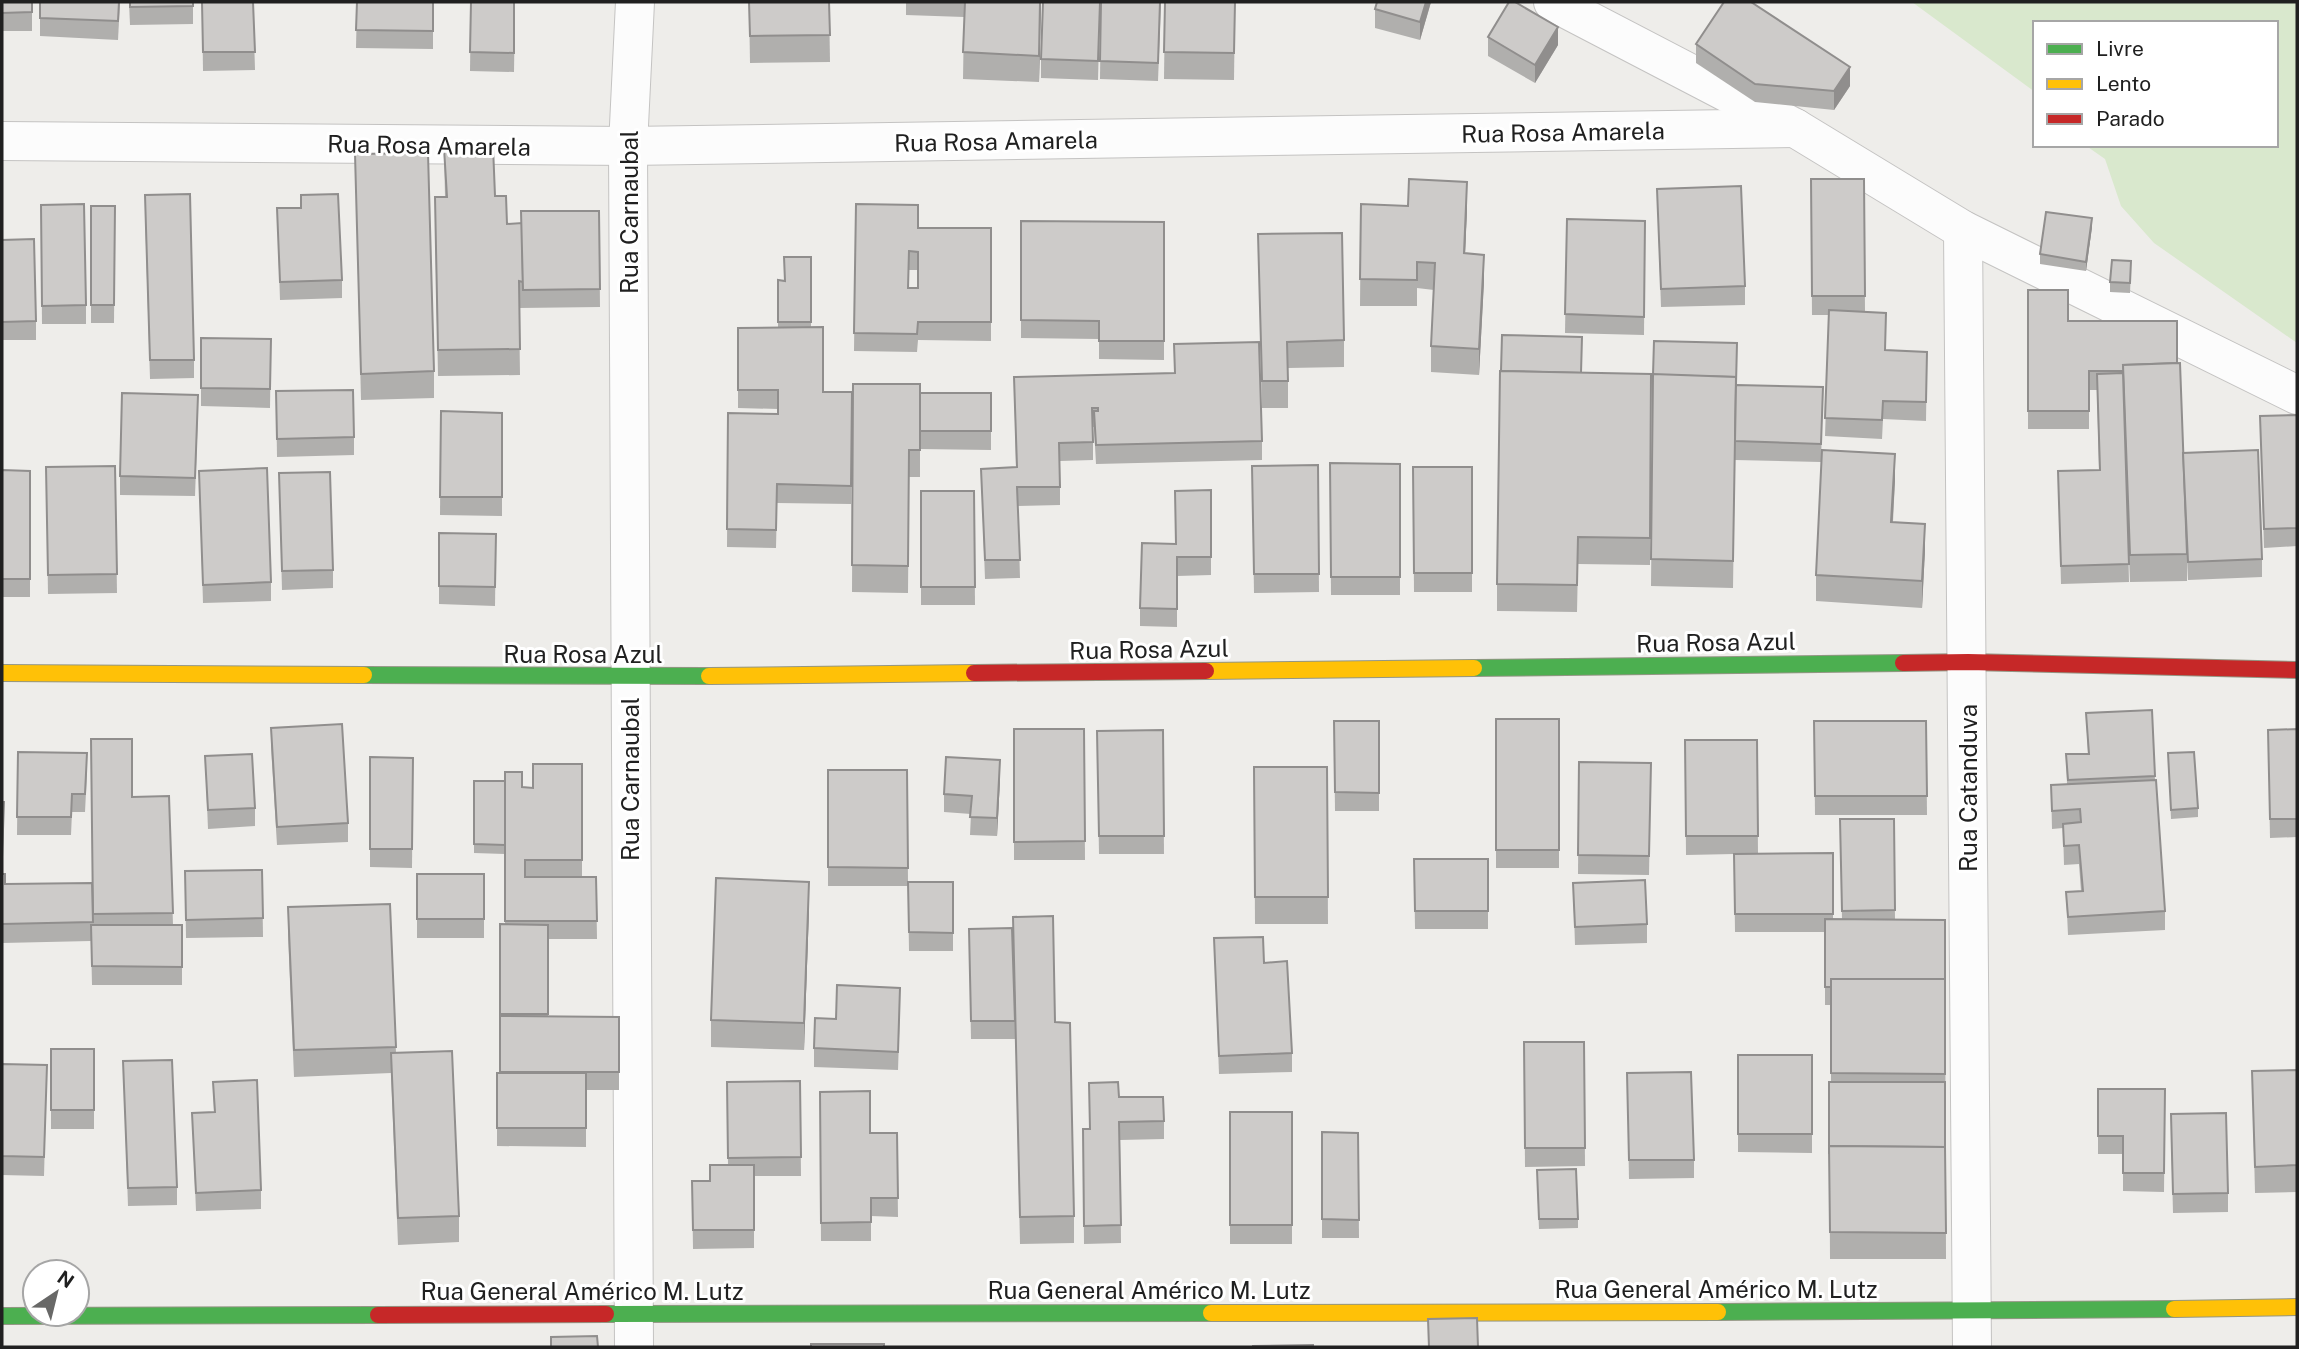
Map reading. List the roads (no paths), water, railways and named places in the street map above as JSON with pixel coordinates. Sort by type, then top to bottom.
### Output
[{"type":"street","name":"Rua Carnaubal","points":[[634,1330],[628,146],[635,2]]},
{"type":"street","points":[[1553,2],[1795,128],[1963,230],[2297,395]]},
{"type":"street","name":"Rua Rosa Amarela","points":[[2,141],[628,146],[1795,128]]},
{"type":"street","name":"Rua Catanduva","points":[[1963,230],[1972,1329]]},
{"type":"street","name":"Rua Rosa Azul","points":[[2,673],[629,677],[1968,662],[2297,670]]},
{"type":"street","name":"Rua General Américo M. Lutz","points":[[2,1316],[634,1330],[1972,1329],[2297,1307]]}]
